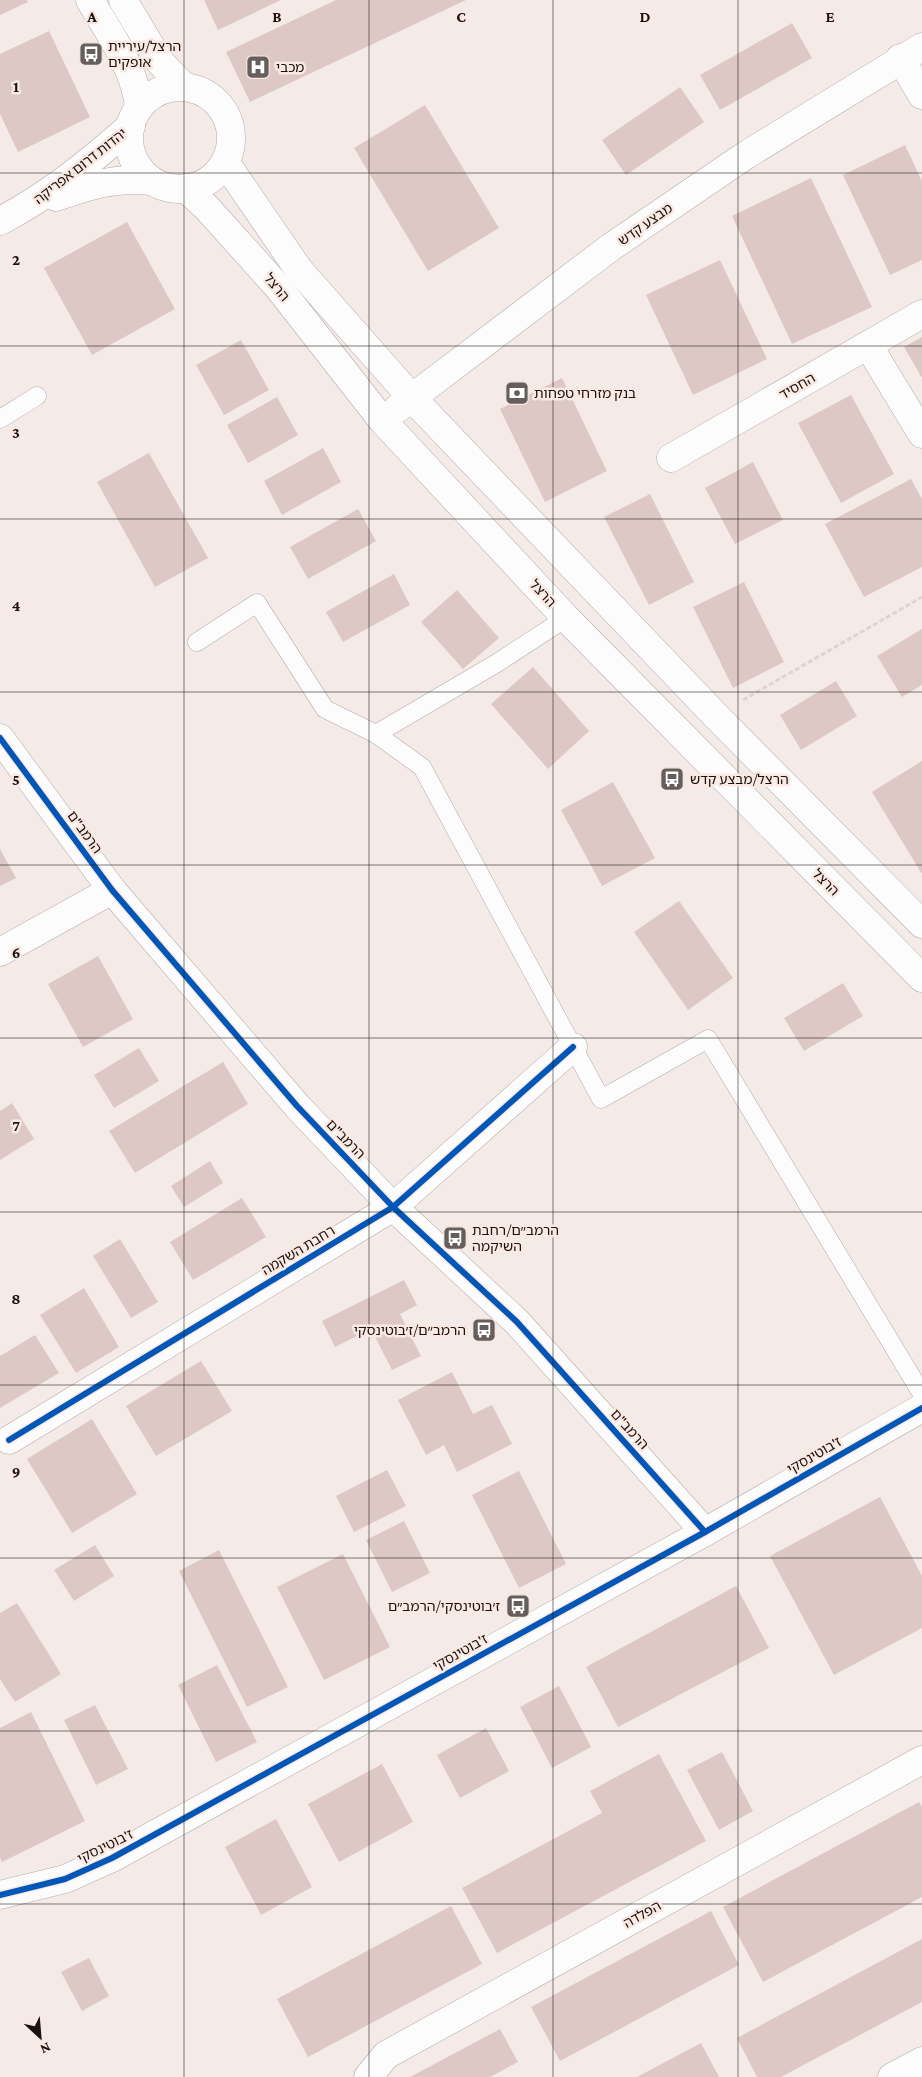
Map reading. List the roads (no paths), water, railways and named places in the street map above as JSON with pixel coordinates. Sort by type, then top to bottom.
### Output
[{"type":"street","points":[[90,0],[128,66],[138,92],[135,116],[129,138],[132,155],[140,169],[152,180],[168,187],[185,188],[208,180],[225,162],[231,137],[225,114],[208,95],[184,87],[160,62],[123,0]]},
{"type":"street","points":[[911,52],[922,96]]},
{"type":"street","name":"מבצע קדש","points":[[382,420],[611,247],[746,155],[911,52]]},
{"type":"street","points":[[135,116],[160,91],[184,87]]},
{"type":"street","name":"יהדות דרום אפריקה","points":[[0,222],[28,206],[78,171],[135,116]]},
{"type":"street","name":"הרצל","points":[[225,162],[299,270],[412,398],[716,716],[922,924]]},
{"type":"street","name":"יהדות דרום אפריקה","points":[[28,206],[103,181],[128,178],[152,180]]},
{"type":"street","name":"הרצל","points":[[185,188],[207,208],[278,287],[382,420],[566,618],[922,978]]},
{"type":"street","name":"החסיד","points":[[672,458],[922,314]]},
{"type":"street","points":[[868,345],[922,434]]},
{"type":"street","name":"הרמב\"ם","points":[[0,738],[112,890],[297,1106],[393,1207],[517,1322],[704,1532]]},
{"type":"street","points":[[0,952],[112,890]]},
{"type":"street","name":"רחבת השקמה","points":[[9,1440],[393,1207],[573,1047]]},
{"type":"street","name":"ז'בוטינסקי","points":[[0,1895],[65,1879],[112,1858],[704,1532],[922,1408]]},
{"type":"street","name":"הפלדה","points":[[368,2077],[386,2055],[922,1760]]},
{"type":"street","points":[[892,2077],[922,2061]]},
{"type":"lane","points":[[0,419],[37,396]]},
{"type":"lane","points":[[197,642],[257,603],[325,709],[376,734],[422,767],[601,1098],[708,1039],[922,1394]]},
{"type":"lane","points":[[376,734],[497,663],[566,618]]},
{"type":"place","name":"הרצל/עיריית אופקים","points":[[91,54]]},
{"type":"place","name":"מכבי","points":[[258,67]]},
{"type":"place","name":"בנק מזרחי טפחות","points":[[517,393]]},
{"type":"place","name":"הרצל/מבצע קדש","points":[[672,779]]},
{"type":"place","name":"הרמב״ם/רחבת השיקמה","points":[[455,1238]]},
{"type":"place","name":"הרמב״ם/ז׳בוטינסקי","points":[[484,1330]]},
{"type":"place","name":"ז׳בוטינסקי/הרמב״ם","points":[[518,1606]]}]
